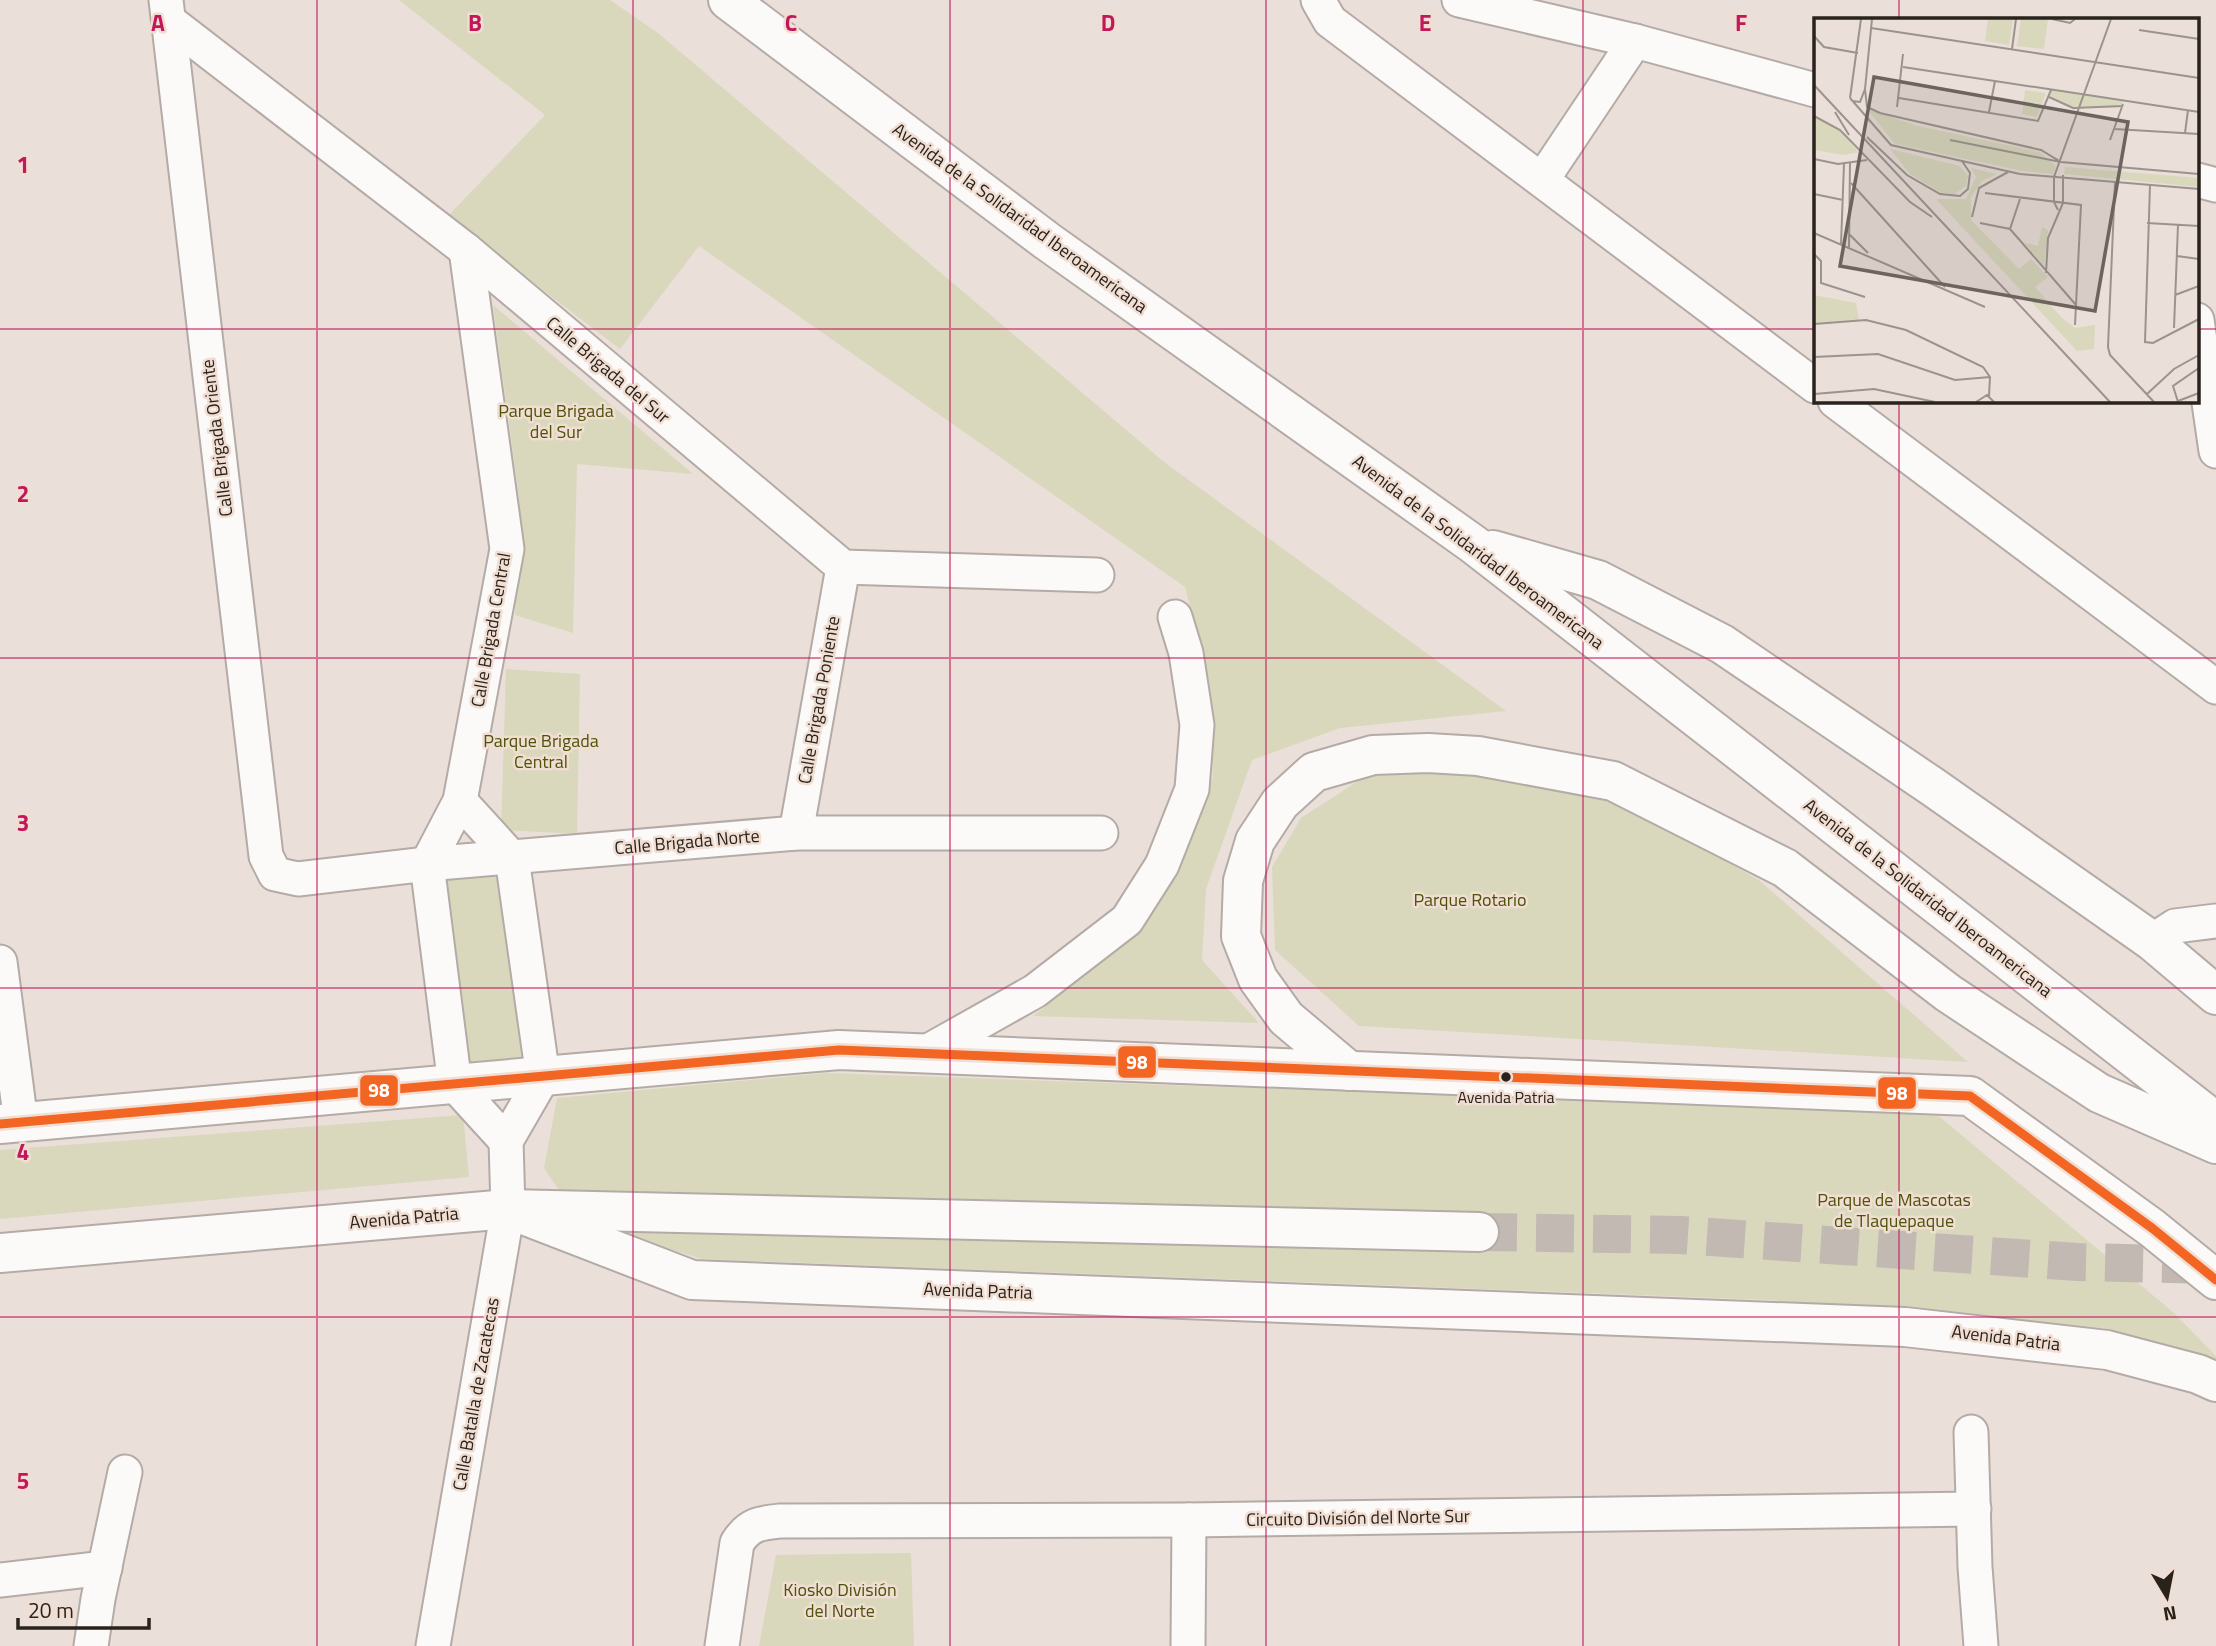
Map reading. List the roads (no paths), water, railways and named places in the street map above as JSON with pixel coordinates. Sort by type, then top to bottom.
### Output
[{"type":"main road","name":"Avenida de la Solidaridad Iberoamericana","points":[[728,0],[1047,241],[1473,544],[2216,1122]]},
{"type":"main road","points":[[1473,544],[1598,580],[1722,644],[2152,940],[2216,995]]},
{"type":"main road","points":[[1349,1071],[1286,1018],[1258,979],[1241,936],[1243,881],[1255,841],[1280,803],[1314,772],[1373,754],[1478,756],[1613,781],[1785,868],[1948,993],[2099,1093],[2216,1144]]},
{"type":"main road","points":[[10,1124],[839,1050],[1970,1096],[2152,1228],[2216,1280]]},
{"type":"main road","points":[[508,1209],[1479,1232]]},
{"type":"main road","name":"Avenida Patria","points":[[0,1253],[508,1209],[692,1280],[1905,1327],[2107,1350],[2199,1374],[2216,1382]]},
{"type":"street","points":[[1318,0],[1330,21],[1814,385]]},
{"type":"street","points":[[1459,0],[1635,41],[1814,90]]},
{"type":"street","name":"Calle Brigada del Sur","points":[[168,10],[466,250],[843,567]]},
{"type":"street","name":"Calle Brigada Oriente","points":[[168,10],[266,856],[275,874]]},
{"type":"street","points":[[1542,180],[1635,41]]},
{"type":"street","points":[[2198,180],[2216,185]]},
{"type":"street","name":"Calle Brigada Central","points":[[427,864],[460,801],[508,549],[466,250]]},
{"type":"street","points":[[2198,327],[2216,451]]},
{"type":"street","points":[[1836,402],[2216,687]]},
{"type":"street","points":[[843,567],[1097,575]]},
{"type":"street","name":"Calle Brigada Poniente","points":[[796,832],[843,567]]},
{"type":"street","points":[[923,1054],[1035,991],[1127,920],[1162,865],[1192,789],[1197,725],[1188,666],[1175,617]]},
{"type":"street","points":[[427,864],[455,1085],[506,1141],[543,1077],[512,858],[460,801]]},
{"type":"street","name":"Calle Brigada Norte","points":[[275,874],[298,879],[427,864],[796,832],[1101,833]]},
{"type":"street","points":[[2152,940],[2175,926],[2216,921]]},
{"type":"street","points":[[0,962],[10,1124]]},
{"type":"street","name":"Calle Batalla de Zacatecas","points":[[433,1646],[508,1209],[506,1141]]},
{"type":"street","points":[[1971,1432],[1981,1646]]},
{"type":"street","points":[[91,1646],[125,1472]]},
{"type":"street","name":"Circuito División del Norte Sur","points":[[722,1646],[737,1543],[744,1531],[761,1523],[1974,1509]]},
{"type":"street","points":[[1188,1646],[1189,1520]]},
{"type":"street","points":[[0,1580],[105,1568]]},
{"type":"tunnel","points":[[1479,1232],[1681,1235],[2078,1262],[2216,1265]]},
{"type":"place","name":"Avenida Patria","points":[[1506,1077]]},
{"type":"park label","name":"Parque Brigada del Sur","points":[[556,421]]},
{"type":"park label","name":"Parque Brigada Central","points":[[541,751]]},
{"type":"park label","name":"Parque Rotario","points":[[1470,900]]},
{"type":"park label","name":"Parque de Mascotas de Tlaquepaque","points":[[1894,1210]]},
{"type":"park label","name":"Kiosko División del Norte","points":[[840,1600]]}]
